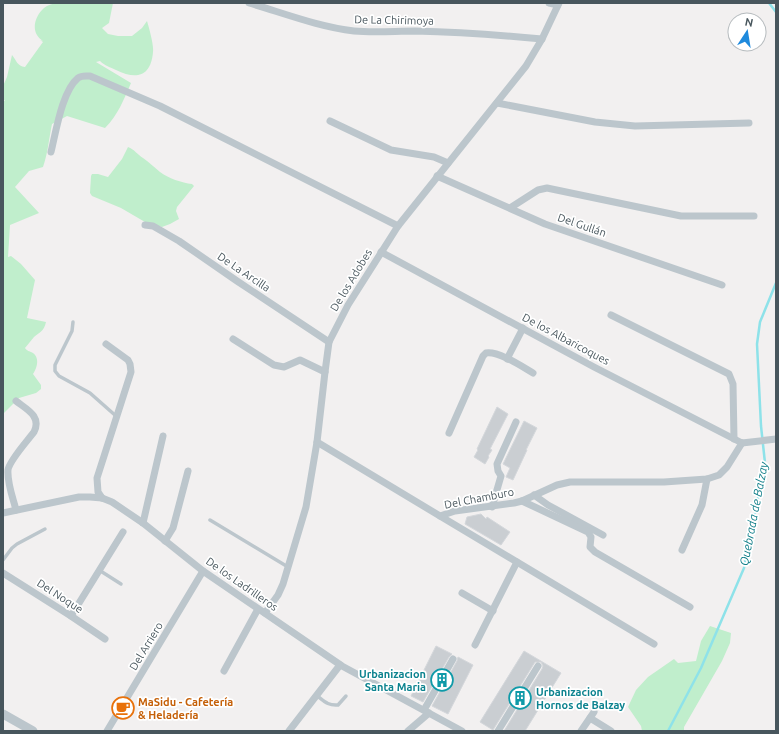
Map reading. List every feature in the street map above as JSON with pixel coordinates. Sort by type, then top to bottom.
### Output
[{"type":"street","name":"De La Chirimoya","points":[[249,3],[318,23],[354,31],[459,32],[542,39]]},
{"type":"street","points":[[549,3],[559,4]]},
{"type":"street","name":"De los Adobes","points":[[224,671],[262,611],[278,595],[283,584],[306,507],[317,442],[330,342],[348,305],[398,226],[526,66],[542,39],[559,4]]},
{"type":"street","points":[[51,152],[60,114],[68,92],[77,79],[83,76],[90,76],[160,106],[398,226]]},
{"type":"street","points":[[497,103],[595,122],[635,126],[749,123]]},
{"type":"street","points":[[330,121],[391,150],[434,157],[448,163]]},
{"type":"street","name":"Del Gullán","points":[[437,176],[545,224],[722,285]]},
{"type":"street","points":[[510,208],[538,190],[547,188],[681,216],[754,216]]},
{"type":"street","name":"De La Arcilla","points":[[145,225],[153,226],[179,240],[330,342]]},
{"type":"street","name":"De los Albaricoques","points":[[381,252],[742,443]]},
{"type":"street","points":[[611,315],[729,374],[733,384],[734,439]]},
{"type":"street","points":[[507,359],[523,328]]},
{"type":"street","points":[[233,339],[274,366],[284,367],[300,360],[325,372]]},
{"type":"street","points":[[102,498],[98,492],[97,478],[131,372],[131,367],[128,360],[106,344]]},
{"type":"street","points":[[449,433],[483,356],[486,353],[490,352],[507,359],[533,373]]},
{"type":"street","points":[[16,401],[34,415],[37,421],[37,427],[10,462],[8,469],[16,510]]},
{"type":"street","points":[[492,507],[501,476],[498,471],[498,464],[516,422]]},
{"type":"street","points":[[143,524],[163,436]]},
{"type":"street","points":[[742,443],[772,440]]},
{"type":"street","name":"Del Chamburo","points":[[317,442],[440,516],[455,511],[492,507],[522,501],[557,485],[570,482],[664,482],[707,479],[718,475],[727,467],[742,443]]},
{"type":"street","points":[[165,541],[173,528],[188,471]]},
{"type":"street","points":[[682,550],[702,505],[707,479]]},
{"type":"street","points":[[534,495],[548,505],[603,535]]},
{"type":"street","name":"De los Ladrilleros","points":[[3,513],[79,498],[102,498],[112,502],[203,571],[340,665],[462,731]]},
{"type":"street","points":[[522,501],[588,532],[591,537],[590,547],[596,552],[690,607]]},
{"type":"street","points":[[440,516],[654,644]]},
{"type":"street","points":[[71,616],[123,532]]},
{"type":"street","points":[[475,645],[517,562]]},
{"type":"street","name":"Del Arriero","points":[[107,731],[203,571]]},
{"type":"street","name":"Del Noque","points":[[3,573],[105,639]]},
{"type":"street","points":[[462,593],[493,611]]},
{"type":"street","points":[[408,731],[426,711],[453,659]]},
{"type":"street","points":[[289,731],[340,665]]},
{"type":"street","points":[[498,731],[538,666]]},
{"type":"street","points":[[3,714],[34,731]]},
{"type":"street","points":[[581,731],[592,715],[611,731]]},
{"type":"lane","points":[[73,322],[72,331],[55,365],[55,371],[59,376],[90,393],[116,417]]},
{"type":"lane","points":[[210,520],[288,568]]},
{"type":"lane","points":[[3,560],[17,544],[45,529]]},
{"type":"lane","points":[[99,570],[121,584]]},
{"type":"lane","points":[[316,695],[332,706],[338,705],[346,696]]},
{"type":"green space","points":[[56,3],[113,3],[109,23],[102,28],[108,34],[118,36],[132,36],[142,28],[147,21],[152,41],[152,60],[146,71],[136,75],[123,73],[100,61],[96,62],[131,83],[114,118],[105,128],[67,116],[52,124],[43,167],[29,171],[15,187],[39,213],[10,225],[8,257],[11,256],[21,264],[35,280],[27,318],[46,322],[43,329],[25,348],[33,353],[37,358],[37,366],[33,374],[41,385],[41,389],[36,393],[19,398],[3,414],[3,103],[5,100],[3,100],[3,86],[7,77],[12,55],[19,64],[25,67],[43,42],[36,34],[36,20],[44,8],[48,5]]},
{"type":"green space","points":[[128,147],[163,174],[175,180],[192,184],[194,186],[177,207],[176,211],[179,219],[162,227],[145,222],[121,208],[92,196],[90,193],[92,174],[108,177],[122,159]]},
{"type":"green space","points":[[710,626],[731,633],[730,643],[722,661],[684,727],[684,731],[642,731],[641,726],[628,707],[636,690],[648,677],[674,659],[678,663],[696,661],[701,641]]},
{"type":"building","points":[[497,407],[508,414],[490,449],[492,450],[485,464],[474,457]]},
{"type":"building","points":[[524,421],[537,428],[513,480],[506,477],[510,468],[503,464]]},
{"type":"building","points":[[481,514],[486,519],[487,517],[510,532],[501,545],[465,524],[467,517]]},
{"type":"building","points":[[436,646],[452,654],[423,702],[411,696]]},
{"type":"building","name":"Urbanizacion Hornos de Balzay","points":[[524,651],[561,673],[525,731],[504,731],[542,669],[543,666],[541,662],[535,662],[493,730],[480,722]]},
{"type":"building","points":[[458,657],[473,665],[448,714],[432,706]]},
{"type":"waterway","name":"Quebrada de Balzay","points":[[769,3],[776,12]]},
{"type":"waterway","name":"Quebrada de Balzay","points":[[668,731],[701,668],[744,568],[765,463],[761,426],[757,344],[760,322],[776,283]]},
{"type":"place","name":"Urbanizacion Santa Maria","points":[[442,680]]},
{"type":"place","name":"Urbanizacion Hornos de Balzay","points":[[520,698]]},
{"type":"place","name":"MaSidu - Cafetería & Heladería","points":[[123,708]]}]
